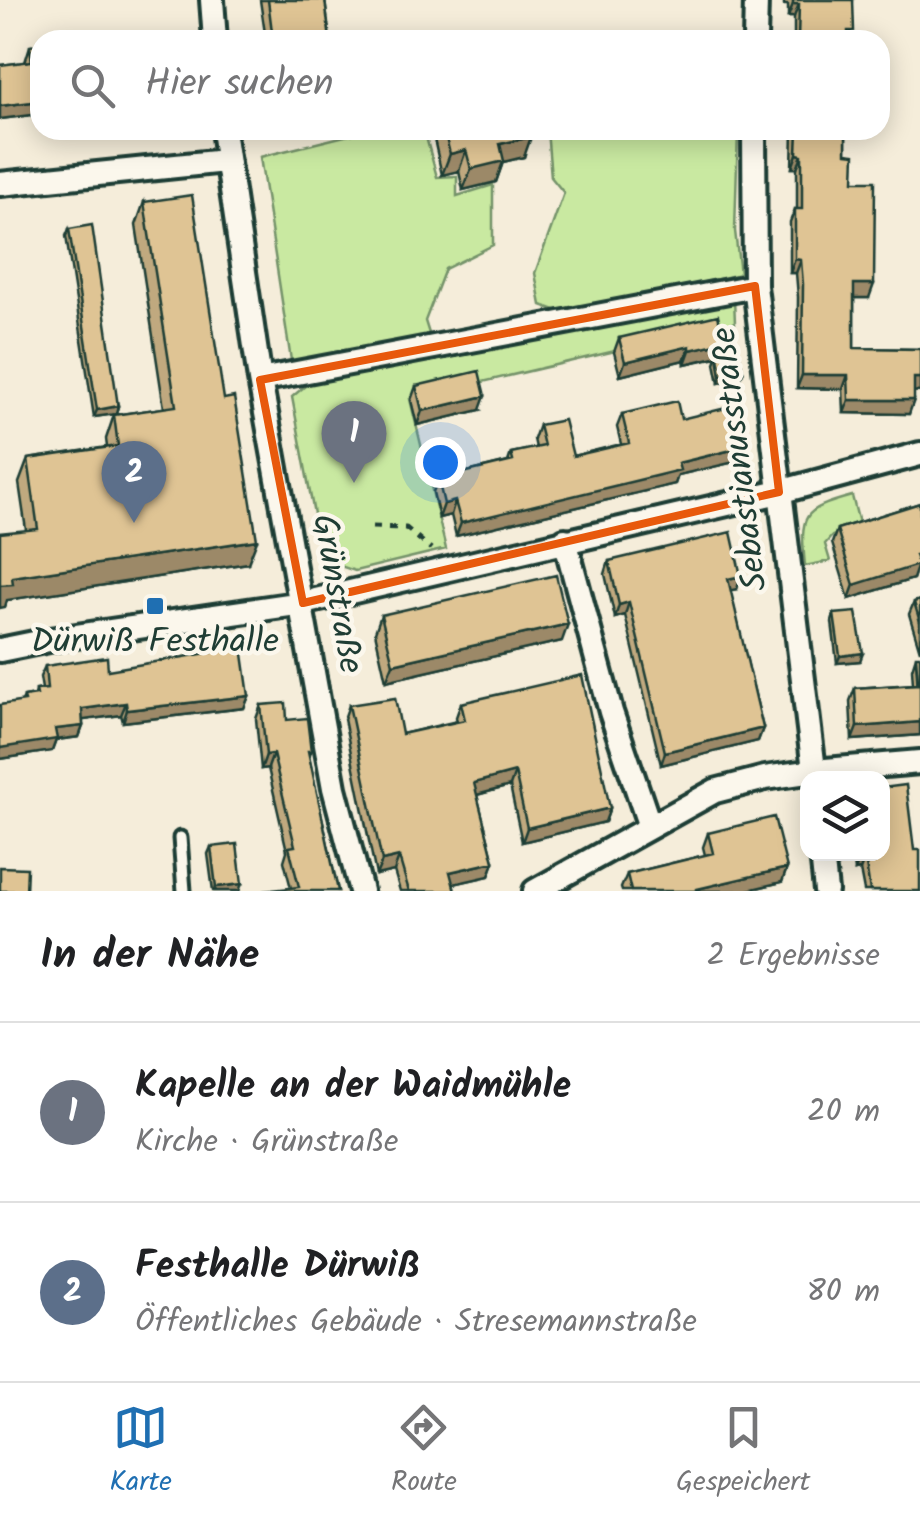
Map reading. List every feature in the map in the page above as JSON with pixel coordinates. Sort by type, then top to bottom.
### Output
[{"type":"street","points":[[212,0],[215,30]]},
{"type":"street","points":[[755,30],[756,0]]},
{"type":"street","name":"Grünstraße","points":[[223,140],[260,380],[334,788],[361,891]]},
{"type":"street","name":"Sebastianusstraße","points":[[754,140],[755,286],[814,771]]},
{"type":"street","points":[[0,184],[225,161]]},
{"type":"street","points":[[260,380],[755,286]]},
{"type":"street","points":[[0,650],[303,602],[779,492],[920,454]]},
{"type":"street","points":[[565,540],[611,712],[650,826]]},
{"type":"street","points":[[840,771],[920,762]]},
{"type":"street","points":[[534,891],[714,791],[765,778],[800,775]]},
{"type":"street","points":[[823,861],[826,891]]},
{"type":"lane","points":[[180,838],[184,891]]},
{"type":"path","points":[[372,526],[406,528],[434,552],[439,570]]},
{"type":"highlighted area","points":[[755,286],[779,492],[303,603],[260,380]]},
{"type":"green space","points":[[329,140],[427,140],[437,177],[457,176],[457,196],[493,185],[493,245],[445,269],[425,321],[431,340],[292,367],[260,157]]},
{"type":"green space","points":[[548,140],[738,140],[735,231],[740,274],[566,314],[541,305],[535,273],[564,193],[551,177]]},
{"type":"green space","points":[[734,298],[735,323],[410,399],[446,549],[355,571],[328,557],[314,514],[292,397],[311,381]]},
{"type":"green space","points":[[852,496],[860,527],[832,536],[825,544],[830,561],[805,566],[803,535],[808,517],[822,506]]},
{"type":"building","points":[[268,0],[325,0],[329,30],[272,30]]},
{"type":"building","points":[[793,0],[853,0],[854,30],[798,30],[799,4],[793,4]]},
{"type":"building","points":[[30,61],[30,102],[0,106],[0,65]]},
{"type":"building","points":[[446,140],[518,140],[500,144],[504,161],[471,169],[466,150],[450,154]]},
{"type":"building","points":[[798,140],[846,140],[846,153],[855,154],[854,181],[875,181],[874,284],[854,284],[854,348],[920,349],[920,378],[914,378],[914,400],[849,400],[848,375],[802,375],[803,284],[801,260],[795,259],[795,209],[802,209],[802,155],[797,154]]},
{"type":"building","points":[[192,195],[224,399],[234,397],[257,540],[12,577],[13,584],[0,585],[0,533],[38,529],[28,459],[118,446],[114,415],[176,406],[144,202]]},
{"type":"building","points":[[92,225],[118,406],[97,410],[69,229]]},
{"type":"building","points":[[718,315],[724,342],[625,362],[619,338]]},
{"type":"building","points":[[739,352],[743,372],[721,376],[718,356]]},
{"type":"building","points":[[479,371],[485,396],[422,411],[416,386]]},
{"type":"building","points":[[677,401],[681,419],[734,406],[744,447],[678,463],[680,470],[461,523],[455,501],[444,504],[438,479],[513,461],[511,453],[544,446],[539,425],[564,420],[573,456],[629,443],[622,414]]},
{"type":"building","points":[[920,503],[920,554],[915,555],[918,565],[854,585],[837,529]]},
{"type":"building","points":[[731,532],[741,576],[728,579],[763,728],[665,752],[629,602],[619,605],[609,561]]},
{"type":"building","points":[[556,575],[568,624],[393,664],[381,615]]},
{"type":"building","points":[[920,600],[920,622],[914,602]]},
{"type":"building","points":[[856,612],[863,653],[840,656],[834,614]]},
{"type":"building","points":[[242,647],[249,696],[127,710],[126,703],[82,709],[83,726],[55,729],[57,739],[0,748],[0,705],[25,701],[24,697],[37,695],[36,690],[47,689],[45,666],[107,657],[108,670]]},
{"type":"building","points":[[916,656],[920,656],[920,722],[857,727],[855,688],[918,684]]},
{"type":"building","points":[[582,675],[610,808],[527,828],[515,772],[474,783],[494,862],[450,872],[455,891],[409,891],[399,857],[382,861],[349,705],[395,698],[402,734],[465,720],[461,703]]},
{"type":"building","points":[[286,703],[287,720],[307,718],[308,751],[338,891],[263,891],[299,887],[289,847],[295,846],[273,754],[266,755],[261,705]]},
{"type":"building","points":[[906,785],[914,850],[920,850],[920,891],[870,891],[866,861],[890,861],[890,787]]},
{"type":"building","points":[[774,817],[787,868],[697,891],[631,891],[627,874],[713,853],[708,833]]},
{"type":"building","points":[[237,844],[242,884],[216,887],[211,847]]},
{"type":"building","points":[[0,867],[27,868],[26,891],[0,891]]},
{"type":"place","name":"Kapelle an der Waidmühle","points":[[354,483]]},
{"type":"place","name":"Festhalle Dürwiß","points":[[134,523]]},
{"type":"place","name":"Dürwiß Festhalle","points":[[155,606]]}]
